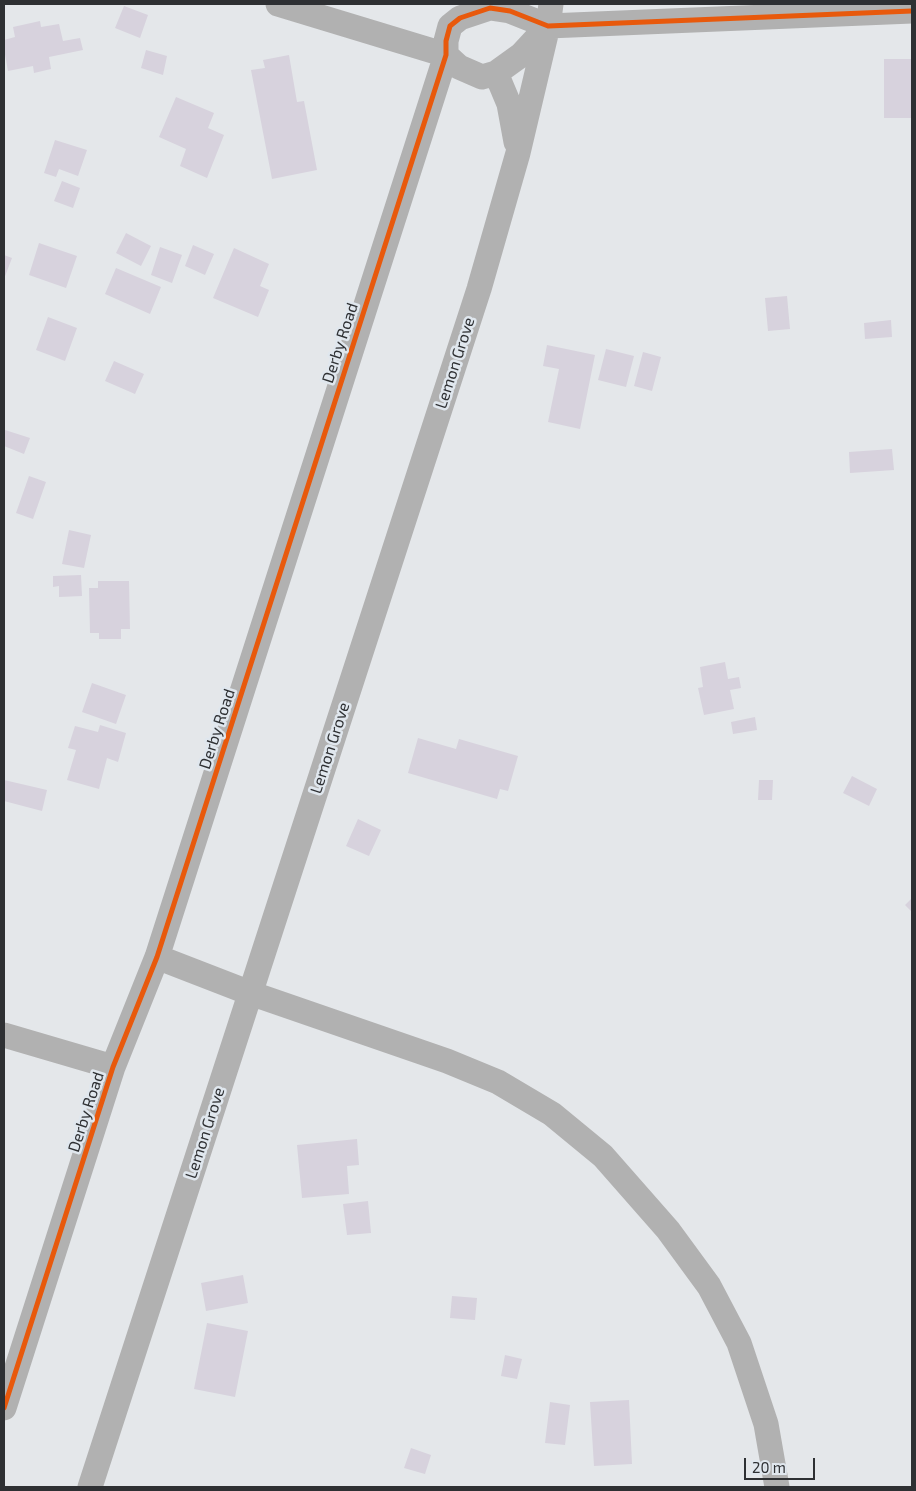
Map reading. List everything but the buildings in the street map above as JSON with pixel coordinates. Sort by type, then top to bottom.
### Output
[{"type":"street","points":[[278,4],[446,55],[459,67],[482,77],[496,73],[521,56],[549,15],[912,12]]},
{"type":"street","name":"Derby Road","points":[[4,1408],[113,1068],[157,957],[446,55],[446,41],[450,26],[460,18],[490,8],[549,15]]},
{"type":"street","name":"Lemon Grove","points":[[90,1487],[479,289],[518,153],[549,15]]},
{"type":"street","points":[[496,73],[510,104],[518,153]]},
{"type":"street","points":[[157,957],[250,993],[447,1061],[498,1082],[552,1114],[603,1156],[668,1230],[709,1286],[722,1310],[739,1343],[766,1424],[777,1487]]},
{"type":"street","points":[[4,1035],[113,1068]]},
{"type":"cycle path","points":[[4,1408],[113,1067],[157,957],[446,55],[446,41],[450,26],[460,18],[490,8],[510,11],[548,26],[912,11]]}]
